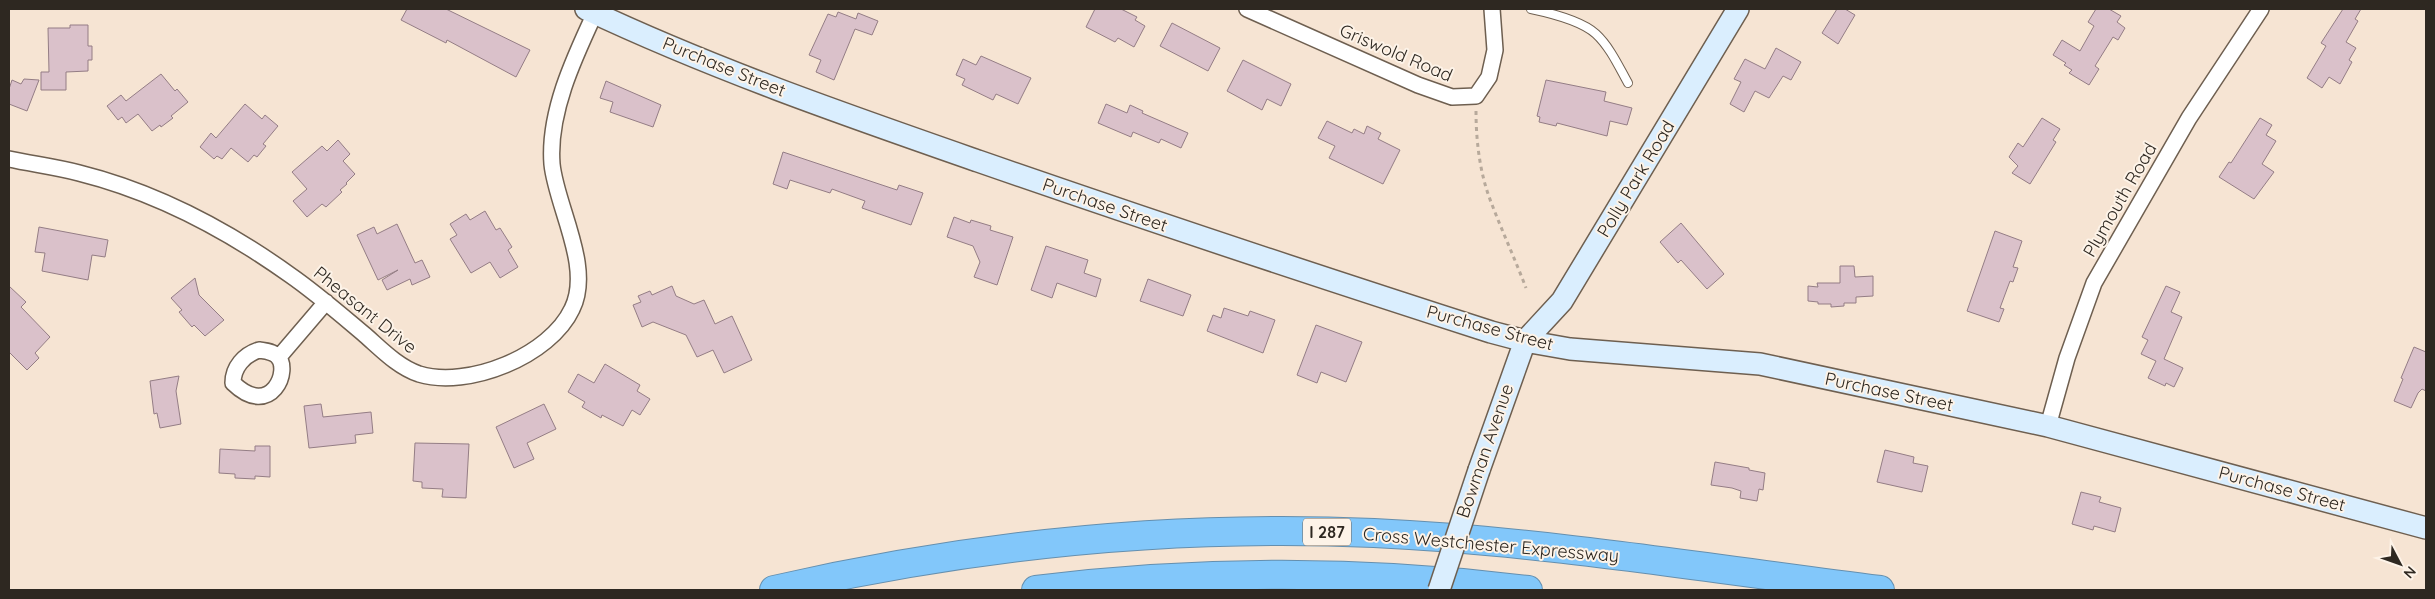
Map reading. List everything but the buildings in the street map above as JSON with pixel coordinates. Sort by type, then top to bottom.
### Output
[{"type":"highway","name":"Cross Westchester Expressway","points":[[774,590],[928,559],[1021,546],[1172,534],[1283,531],[1402,535],[1498,542],[1880,590]]},
{"type":"highway","points":[[1036,590],[1152,580],[1268,576],[1407,580],[1528,590]]},
{"type":"main road","name":"Polly Park Road","points":[[1525,341],[1562,301],[1738,9]]},
{"type":"main road","name":"Purchase Street","points":[[591,11],[720,67],[855,118],[1266,259],[1525,341],[1570,349],[1760,364],[2048,426],[2426,528]]},
{"type":"main road","name":"Bowman Avenue","points":[[1439,590],[1525,341]]},
{"type":"street","name":"Griswold Road","points":[[1246,9],[1418,85],[1452,97],[1476,96]]},
{"type":"street","points":[[1476,96],[1489,77],[1495,50],[1492,9]]},
{"type":"street","name":"Plymouth Road","points":[[2048,426],[2067,358],[2094,283],[2188,118],[2261,9]]},
{"type":"street","name":"Pheasant Drive","points":[[9,160],[81,173],[160,200],[227,233],[290,274],[401,366],[418,374],[436,378],[458,378],[487,373],[518,359],[549,338],[573,308],[579,278],[571,231],[552,165],[554,126],[561,99],[591,11]]},
{"type":"street","points":[[279,357],[326,302]]},
{"type":"lane","points":[[1531,9],[1558,14],[1596,33],[1615,59],[1628,83]]},
{"type":"path","points":[[1476,96],[1476,145],[1490,201],[1526,288]]}]
